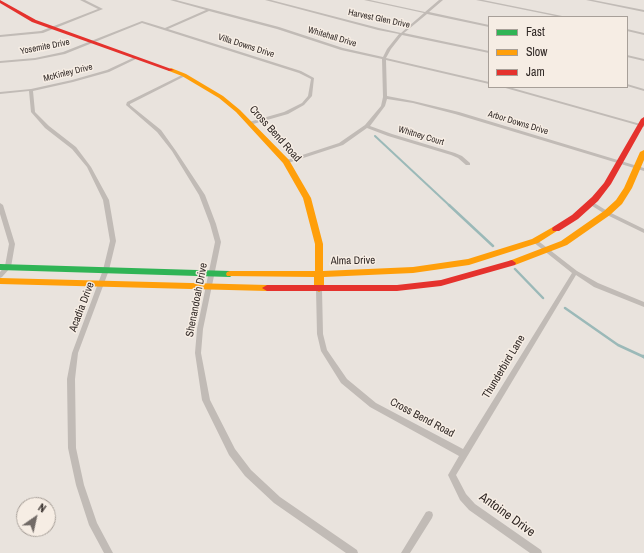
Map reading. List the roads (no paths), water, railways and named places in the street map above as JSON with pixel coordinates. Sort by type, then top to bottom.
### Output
[{"type":"main road","name":"Cross Bend Road","points":[[0,1],[22,16],[184,76],[221,97],[250,123],[286,162],[307,198],[319,244],[319,289]]},
{"type":"main road","name":"Alma Drive","points":[[4,267],[212,274],[320,274],[381,273],[439,267],[469,262],[535,241],[575,217],[591,203],[607,184],[643,123]]},
{"type":"main road","points":[[0,281],[209,288],[319,289],[397,288],[441,283],[489,271],[546,250],[574,237],[607,214],[619,202],[640,169],[644,152]]},
{"type":"street","points":[[0,36],[36,34],[101,8],[82,0]]},
{"type":"street","name":"Whitehall Drive","points":[[173,0],[278,28],[342,49],[488,83]]},
{"type":"street","name":"Harvest Glen Drive","points":[[267,0],[379,29],[488,52]]},
{"type":"street","points":[[366,0],[488,26]]},
{"type":"street","points":[[286,162],[341,144],[367,126],[383,106],[385,97],[384,59],[392,45],[441,0]]},
{"type":"street","points":[[478,0],[560,16]]},
{"type":"street","points":[[588,0],[644,11]]},
{"type":"street","points":[[166,29],[208,10]]},
{"type":"street","name":"Villa Downs Drive","points":[[92,42],[140,22],[300,72],[313,79],[310,96],[303,104],[286,113],[250,123]]},
{"type":"street","points":[[628,30],[644,34]]},
{"type":"street","name":"Yosemite Drive","points":[[0,62],[48,57],[92,42]]},
{"type":"street","points":[[628,56],[644,60]]},
{"type":"street","name":"McKinley Drive","points":[[0,93],[31,90],[90,77],[136,58]]},
{"type":"street","name":"Shenandoah Drive","points":[[184,76],[128,103],[128,105],[159,131],[174,151],[202,195],[209,210],[218,242],[200,329],[198,353],[206,400],[232,452],[248,473],[277,500],[354,553]]},
{"type":"street","points":[[628,85],[644,90]]},
{"type":"street","points":[[508,88],[643,123]]},
{"type":"street","name":"Acadia Drive","points":[[31,90],[33,112],[47,126],[74,148],[89,167],[106,200],[113,241],[101,285],[75,353],[71,379],[72,448],[80,485],[94,525],[109,553]]},
{"type":"street","name":"Arbor Downs Drive","points":[[385,97],[414,102],[450,111],[640,169]]},
{"type":"street","name":"Whitney Court","points":[[367,126],[390,136],[453,154],[460,157],[468,164]]},
{"type":"street","points":[[591,203],[607,214],[644,231]]},
{"type":"street","points":[[0,205],[12,244],[0,276]]},
{"type":"street","points":[[535,241],[575,272],[596,285],[644,305]]},
{"type":"street","name":"Thunderbird Lane","points":[[452,475],[575,272]]},
{"type":"street","name":"Cross Bend Road","points":[[319,289],[320,334],[324,351],[344,381],[361,397],[373,405],[464,454]]},
{"type":"street","name":"Antoine Drive","points":[[452,475],[463,497],[472,507],[534,552]]},
{"type":"street","points":[[405,553],[428,515]]},
{"type":"waterway","points":[[375,136],[450,206]]},
{"type":"waterway","points":[[449,205],[493,246]]},
{"type":"waterway","points":[[515,269],[543,298]]},
{"type":"waterway","points":[[565,308],[618,345],[644,357],[643,356]]}]
